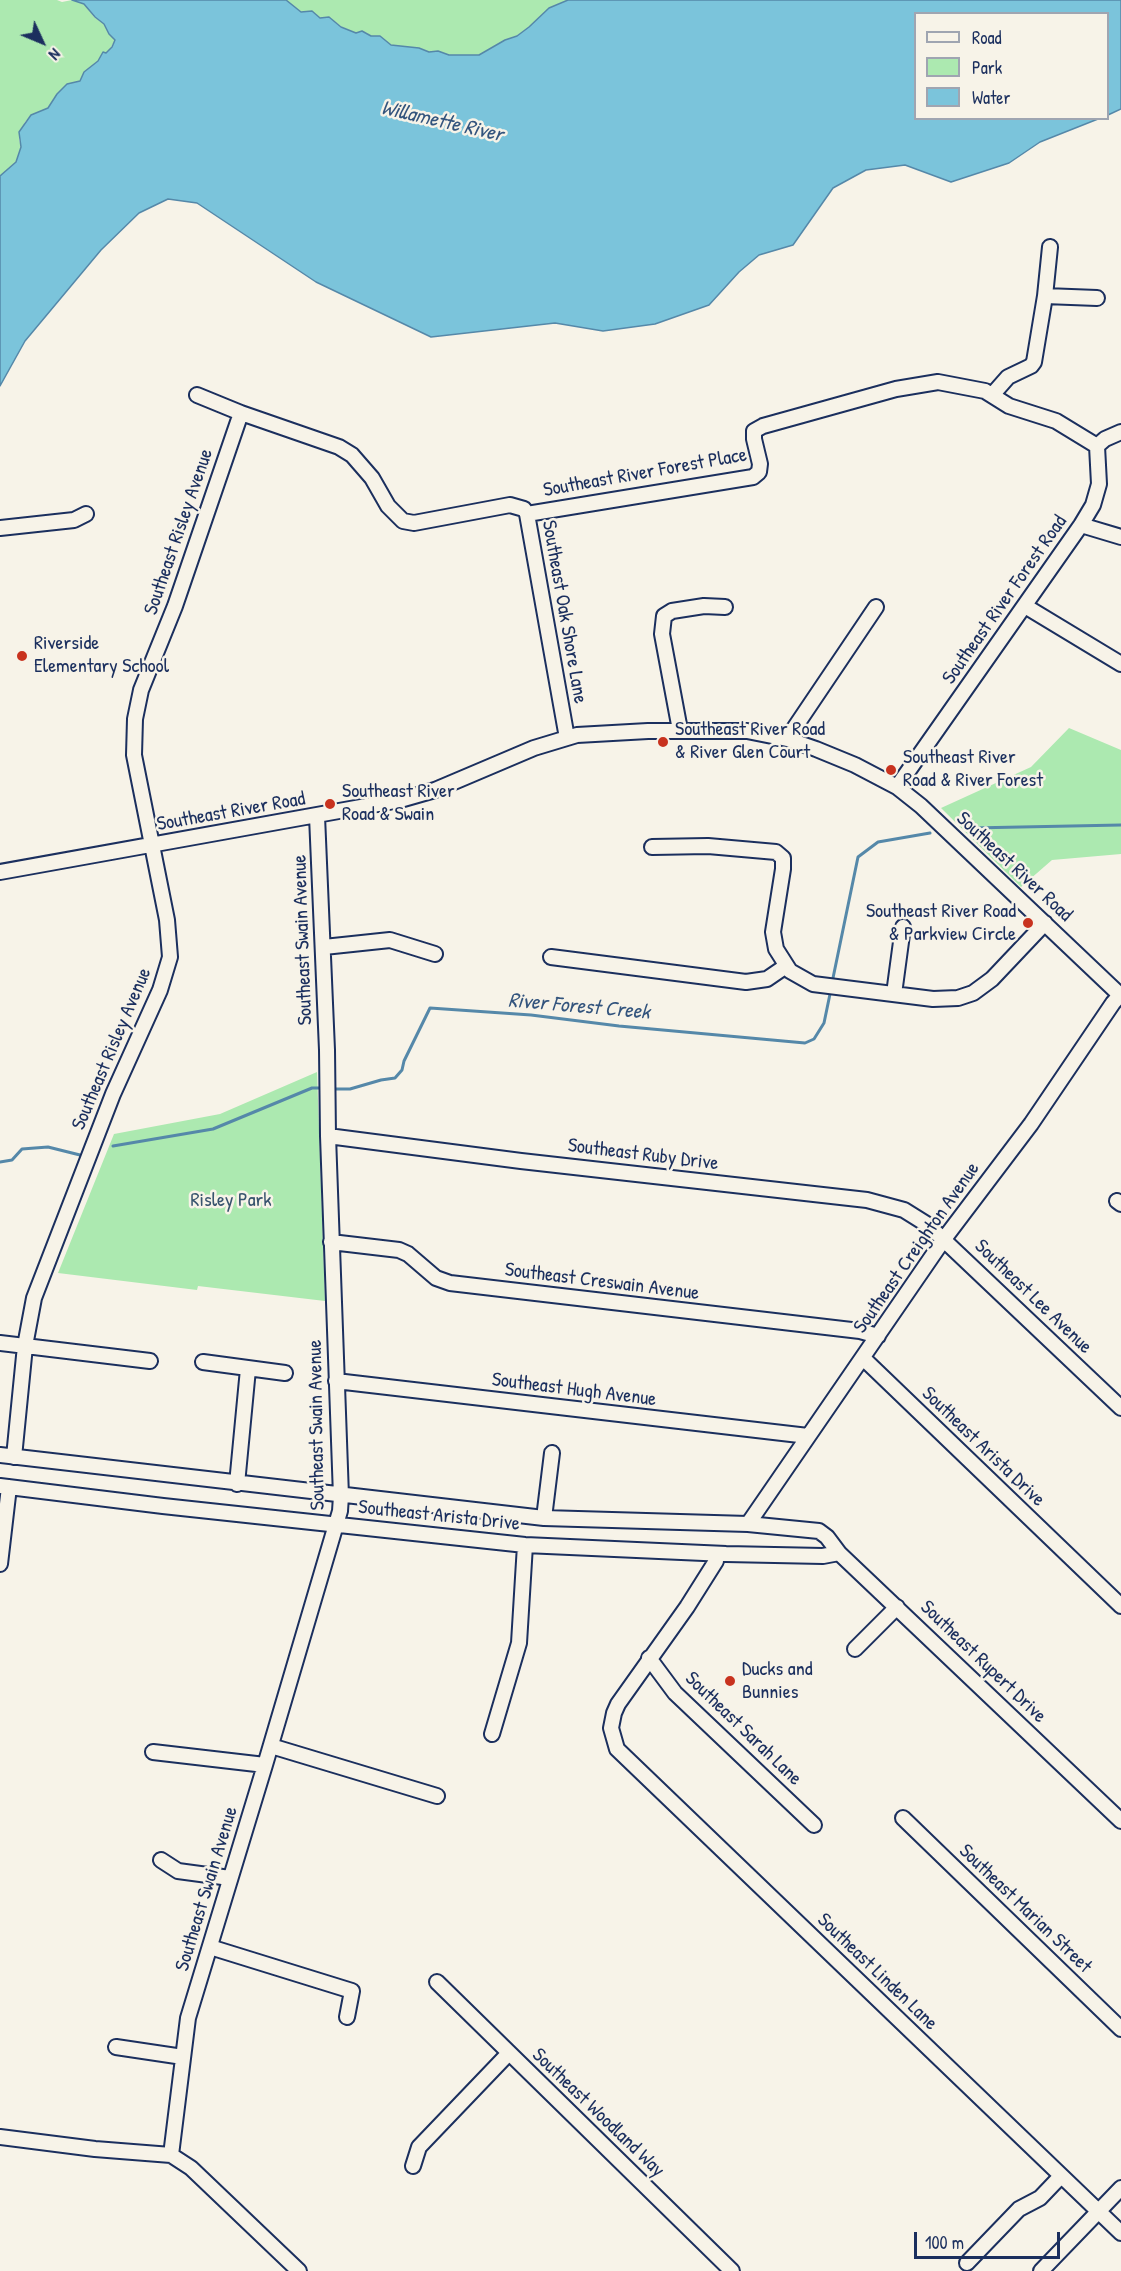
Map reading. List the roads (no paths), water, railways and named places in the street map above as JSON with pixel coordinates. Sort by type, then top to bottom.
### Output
[{"type":"street","points":[[993,394],[1008,377],[1031,366],[1034,362],[1045,296],[1050,247]]},
{"type":"street","points":[[1045,296],[1097,298]]},
{"type":"street","name":"Southeast River Forest Place","points":[[527,514],[753,477],[759,472],[760,464],[754,431],[764,426],[896,389],[938,382],[993,394],[1009,406],[1056,421],[1097,446]]},
{"type":"street","name":"Southeast Oak Shore Lane","points":[[197,395],[339,447],[352,455],[372,478],[388,506],[403,520],[414,523],[510,505],[524,508],[527,514],[567,738]]},
{"type":"street","name":"Southeast Risley Avenue","points":[[7,1456],[34,1298],[113,1094],[160,990],[170,957],[167,920],[134,755],[138,702],[175,606],[241,413]]},
{"type":"street","points":[[1097,446],[1105,439],[1121,432]]},
{"type":"street","name":"Southeast River Forest Road","points":[[897,787],[1025,606],[1093,505],[1099,484],[1097,446]]},
{"type":"street","points":[[0,528],[74,520],[86,514]]},
{"type":"street","points":[[1081,525],[1121,537]]},
{"type":"street","points":[[680,730],[662,634],[664,616],[672,610],[704,606],[725,607]]},
{"type":"street","points":[[1025,606],[1121,664]]},
{"type":"street","points":[[787,739],[876,607]]},
{"type":"street","name":"Southeast River Road","points":[[0,872],[317,816],[418,795],[534,748],[567,738],[608,732],[747,731],[787,739],[830,754],[897,787],[921,806],[1120,996]]},
{"type":"street","name":"Southeast Swain Avenue","points":[[171,2155],[188,2018],[266,1765],[336,1525],[341,1496],[331,1242],[324,947],[317,816]]},
{"type":"street","points":[[652,847],[708,846],[765,849],[776,852],[783,858],[773,932],[776,949],[786,966],[797,977],[813,984],[943,1000],[973,993],[992,979],[1044,923]]},
{"type":"street","points":[[894,994],[903,927]]},
{"type":"street","points":[[324,947],[390,940],[435,954]]},
{"type":"street","points":[[551,957],[746,982],[767,979],[786,966]]},
{"type":"street","name":"Southeast Creighton Avenue","points":[[748,1524],[944,1239],[1031,1124],[1120,996]]},
{"type":"street","name":"Southeast Ruby Drive","points":[[328,1136],[521,1161],[867,1200],[891,1206],[918,1217],[944,1239]]},
{"type":"street","name":"Southeast Lee Avenue","points":[[944,1239],[1121,1408]]},
{"type":"street","name":"Southeast Creswain Avenue","points":[[331,1242],[399,1250],[408,1254],[436,1278],[450,1283],[860,1331],[878,1336]]},
{"type":"street","points":[[0,1343],[150,1360]]},
{"type":"street","name":"Southeast Arista Drive","points":[[863,1358],[1121,1606]]},
{"type":"street","points":[[203,1362],[285,1373]]},
{"type":"street","points":[[237,1484],[248,1369]]},
{"type":"street","name":"Southeast Hugh Avenue","points":[[336,1382],[808,1436]]},
{"type":"street","points":[[544,1518],[552,1453]]},
{"type":"street","name":"Southeast Arista Drive","points":[[7,1456],[544,1518],[748,1524],[819,1531]]},
{"type":"street","points":[[0,1564],[4,1486]]},
{"type":"street","name":"Southeast Arista Drive","points":[[4,1486],[525,1545],[717,1554],[823,1556],[839,1553]]},
{"type":"street","name":"Southeast Rupert Drive","points":[[819,1531],[827,1537],[839,1553],[1121,1821]]},
{"type":"street","points":[[492,1734],[519,1644],[525,1545]]},
{"type":"street","points":[[649,1658],[705,1580],[716,1561],[717,1554]]},
{"type":"street","points":[[855,1649],[897,1606]]},
{"type":"street","name":"Southeast Linden Lane","points":[[649,1658],[618,1704],[612,1720],[612,1735],[617,1749],[1121,2233]]},
{"type":"street","name":"Southeast Sarah Lane","points":[[649,1658],[675,1693],[814,1825]]},
{"type":"street","points":[[271,1746],[437,1796]]},
{"type":"street","points":[[153,1752],[266,1765]]},
{"type":"street","name":"Southeast Marian Street","points":[[903,1818],[1121,2029]]},
{"type":"street","points":[[160,1860],[178,1871],[230,1878]]},
{"type":"street","points":[[210,1947],[352,1990],[347,2017]]},
{"type":"street","name":"Southeast Woodland Way","points":[[436,1982],[732,2271]]},
{"type":"street","points":[[116,2047],[183,2057]]},
{"type":"street","points":[[413,2166],[419,2147],[508,2053]]},
{"type":"street","points":[[0,2137],[95,2149],[171,2155],[191,2168],[299,2271]]},
{"type":"street","points":[[967,2263],[1018,2209],[1040,2198],[1061,2176]]},
{"type":"street","points":[[1041,2271],[1121,2188]]},
{"type":"water","name":"Willamette River","points":[[72,0],[286,0],[301,12],[312,11],[320,18],[329,17],[341,27],[356,33],[362,31],[371,36],[380,36],[391,45],[419,48],[429,52],[438,51],[449,55],[479,55],[517,36],[549,8],[568,0],[1121,0],[1121,109],[1109,115],[1109,12],[914,12],[914,120],[1095,120],[1040,142],[1009,163],[951,182],[905,165],[866,170],[833,188],[793,245],[759,255],[739,272],[709,305],[655,324],[603,331],[555,323],[431,337],[316,282],[197,203],[168,199],[139,213],[101,250],[25,341],[0,386],[0,176],[16,162],[21,147],[19,132],[31,115],[48,108],[67,84],[80,81],[84,72],[98,61],[103,52],[106,53],[112,47],[115,40],[104,24],[84,4]]},
{"type":"waterway","name":"River Forest Creek","points":[[971,828],[1121,825]]},
{"type":"waterway","name":"River Forest Creek","points":[[833,978],[858,857],[878,842],[930,833]]},
{"type":"waterway","name":"River Forest Creek","points":[[336,1089],[350,1089],[395,1078],[402,1070],[404,1061],[430,1008],[531,1015],[619,1026],[805,1043],[814,1039],[824,1023],[830,994]]},
{"type":"waterway","name":"River Forest Creek","points":[[113,1146],[213,1129],[312,1088],[320,1088]]},
{"type":"waterway","name":"River Forest Creek","points":[[0,1162],[12,1160],[22,1149],[48,1147],[80,1155]]},
{"type":"place","name":"Riverside Elementary School","points":[[22,656]]},
{"type":"place","name":"Southeast River Road & River Glen Court","points":[[663,742]]},
{"type":"place","name":"Southeast River Road & River Forest","points":[[891,770]]},
{"type":"place","name":"Southeast River Road & Swain","points":[[330,804]]},
{"type":"place","name":"Southeast River Road & Parkview Circle","points":[[1028,923]]},
{"type":"place","name":"Ducks and Bunnies","points":[[730,1681]]},
{"type":"park label","name":"Risley Park","points":[[231,1201]]}]
